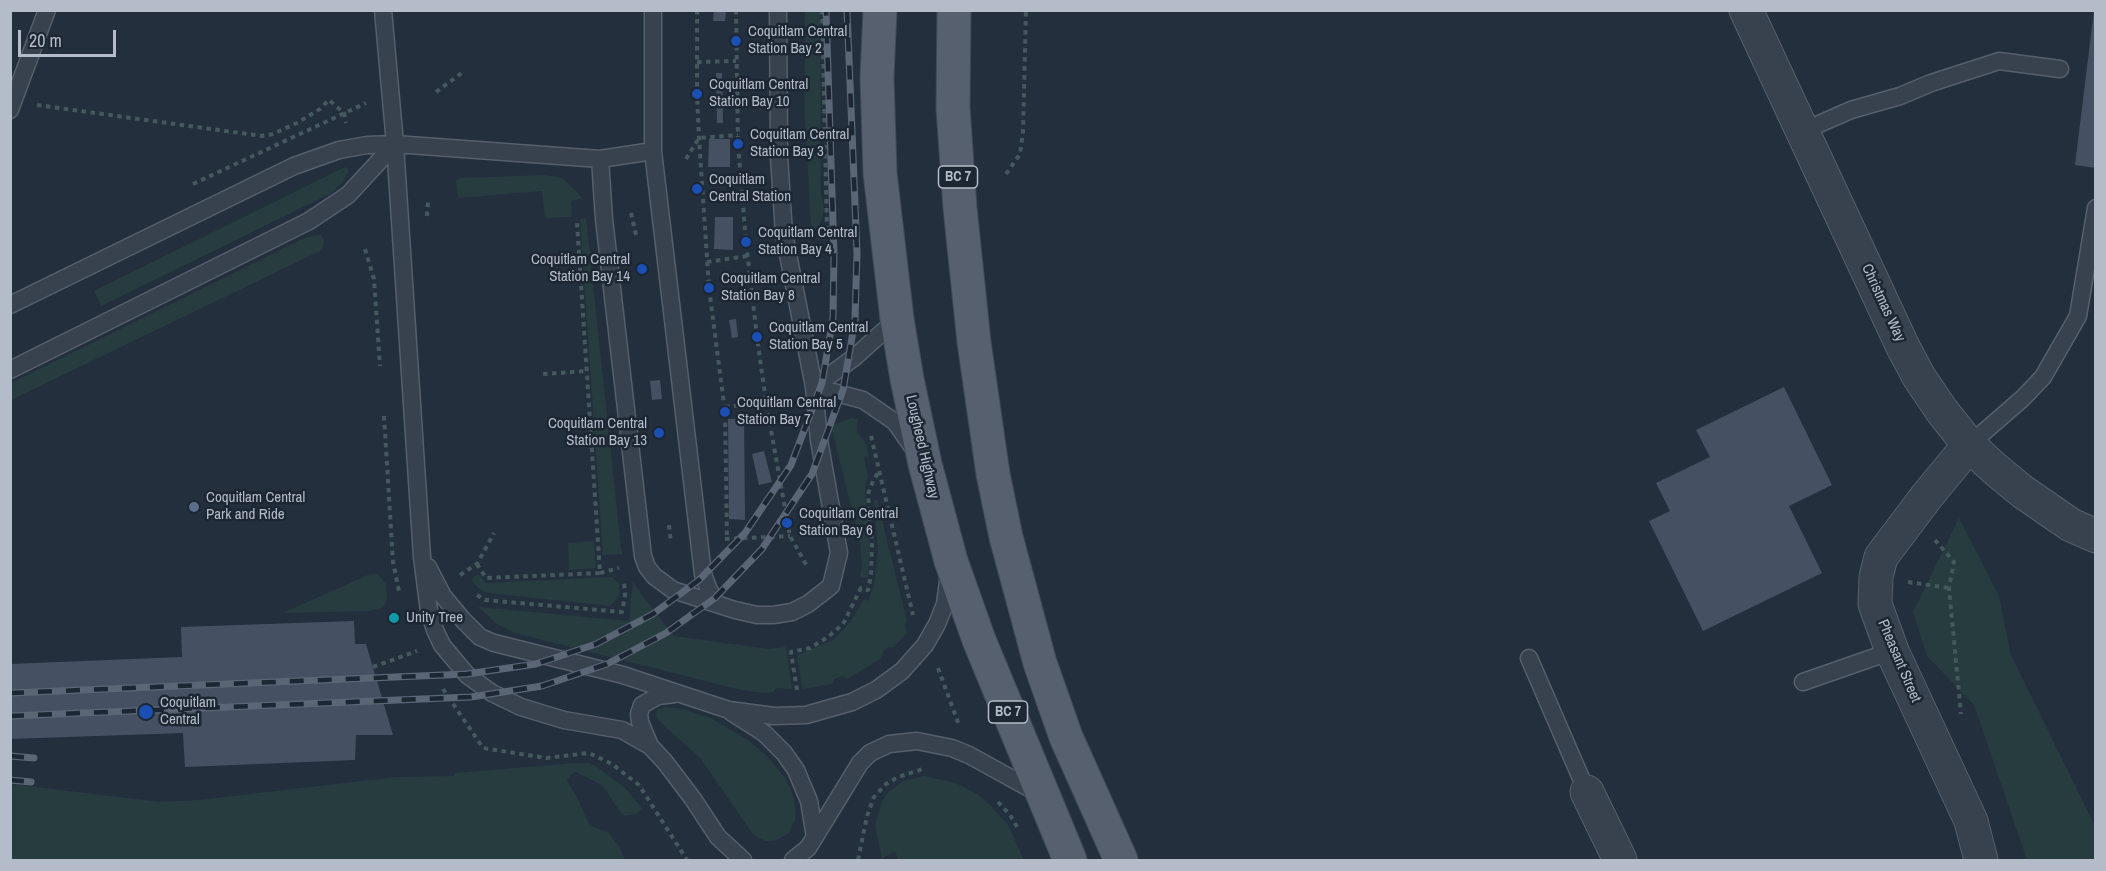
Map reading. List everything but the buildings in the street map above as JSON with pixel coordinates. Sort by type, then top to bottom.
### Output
[{"type":"main road","name":"Lougheed Highway","points":[[880,10],[877,77],[880,173],[897,320],[925,464],[951,561],[979,640],[1070,861]]},
{"type":"main road","name":"BC 7","points":[[954,10],[953,108],[960,208],[974,342],[993,474],[1014,568],[1040,663],[1066,737],[1121,861]]},
{"type":"street","name":"Christmas Way","points":[[1746,10],[1919,377],[1969,445],[2023,492],[2071,525],[2096,536]]},
{"type":"street","name":"Pheasant Street","points":[[1969,445],[1881,557],[1876,577],[1875,604],[1892,651],[1971,821],[1981,861]]},
{"type":"street","points":[[1587,792],[1620,861]]},
{"type":"lane","points":[[12,106],[47,10]]},
{"type":"lane","points":[[653,10],[653,151],[704,574],[716,603]]},
{"type":"lane","points":[[600,159],[604,219],[643,556],[647,567],[654,576],[673,590],[757,615],[792,612],[808,604],[831,586],[839,553],[819,440],[814,387],[784,234],[779,156],[778,10]]},
{"type":"lane","points":[[382,13],[395,144],[422,557],[429,611],[435,630],[442,645],[467,675],[492,693],[520,707],[564,720],[622,730],[650,746],[693,799],[718,837],[743,861]]},
{"type":"lane","points":[[1803,131],[1851,110],[1900,96],[1931,83],[1999,61],[2060,69]]},
{"type":"lane","points":[[10,305],[312,159],[350,147],[395,144],[600,159],[653,151]]},
{"type":"lane","points":[[10,370],[309,221],[348,195],[395,144]]},
{"type":"lane","points":[[1969,445],[2023,398],[2043,377],[2078,316],[2096,208]]},
{"type":"lane","points":[[814,387],[856,356],[897,320]]},
{"type":"lane","points":[[814,387],[863,400],[895,422],[925,464]]},
{"type":"lane","points":[[422,557],[443,596],[480,637],[510,649],[623,675],[729,710],[774,716],[806,715],[852,702],[876,690],[902,671],[925,645],[945,604],[951,561]]},
{"type":"lane","points":[[1803,682],[1892,651]]},
{"type":"lane","points":[[1529,658],[1587,792]]},
{"type":"lane","points":[[650,746],[640,722],[639,714],[642,705],[658,696],[679,694]]},
{"type":"lane","points":[[729,710],[764,733],[784,753],[796,770],[809,801],[814,837]]},
{"type":"lane","points":[[793,861],[808,848],[860,763],[870,753],[889,744],[917,741],[952,748],[1042,794]]},
{"type":"path","points":[[697,10],[699,138],[707,262],[724,407],[725,539],[790,536]]},
{"type":"path","points":[[736,10],[738,135],[747,256],[766,402],[790,536],[808,568]]},
{"type":"path","points":[[822,10],[826,231]]},
{"type":"path","points":[[1006,174],[1020,154],[1023,132],[1026,10]]},
{"type":"path","points":[[697,62],[736,61]]},
{"type":"path","points":[[436,92],[463,72]]},
{"type":"path","points":[[12,106],[262,136],[273,134],[297,123],[320,109],[328,100],[344,112]]},
{"type":"path","points":[[699,138],[738,135]]},
{"type":"path","points":[[686,159],[699,138]]},
{"type":"path","points":[[577,222],[600,573]]},
{"type":"path","points":[[365,249],[374,279],[380,366]]},
{"type":"path","points":[[707,262],[747,256]]},
{"type":"path","points":[[543,374],[587,371]]},
{"type":"path","points":[[724,407],[766,402]]},
{"type":"path","points":[[869,429],[915,624]]},
{"type":"path","points":[[1913,514],[1954,562],[1949,588],[1961,714]]},
{"type":"path","points":[[454,579],[477,564],[494,533]]},
{"type":"path","points":[[477,564],[486,578],[600,573],[626,565]]},
{"type":"path","points":[[474,593],[485,600],[622,612],[626,588],[619,568]]},
{"type":"path","points":[[459,575],[465,585]]},
{"type":"path","points":[[1876,577],[1949,588]]},
{"type":"path","points":[[373,667],[417,651]]},
{"type":"path","points":[[791,652],[797,690]]},
{"type":"path","points":[[934,658],[960,728]]},
{"type":"path","points":[[858,861],[870,803],[878,792],[908,772],[926,769]]},
{"type":"path","points":[[996,799],[1010,815],[1021,834]]},
{"type":"path","points":[[654,806],[687,861]]},
{"type":"green space","points":[[805,11],[820,11],[821,193],[824,210],[815,232],[811,227],[805,118]]},
{"type":"green space","points":[[345,167],[348,172],[342,183],[330,194],[101,306],[94,291]]},
{"type":"green space","points":[[545,175],[562,178],[582,198],[571,201],[572,217],[545,218],[542,191],[458,198],[456,180],[461,178]]},
{"type":"green space","points":[[586,218],[623,554],[603,555],[580,219]]},
{"type":"green space","points":[[321,235],[324,241],[322,250],[11,400],[11,383],[300,240]]},
{"type":"green space","points":[[853,417],[853,419],[858,419],[857,432],[865,442],[869,456],[864,457],[868,476],[865,490],[870,547],[868,579],[860,577],[862,566],[860,542],[831,426]]},
{"type":"green space","points":[[874,500],[877,500],[907,621],[905,626],[907,633],[894,647],[888,647],[883,652],[882,658],[847,679],[842,676],[834,679],[832,684],[802,689],[797,655],[833,640],[851,621],[864,599],[868,601],[874,585],[878,552]]},
{"type":"green space","points":[[1959,518],[1999,596],[2011,655],[2095,826],[2095,860],[2027,860],[1974,705],[1927,656],[1913,612]]},
{"type":"green space","points":[[594,541],[596,568],[569,570],[568,543]]},
{"type":"green space","points":[[370,574],[378,574],[386,584],[386,603],[381,608],[368,611],[283,613]]},
{"type":"green space","points":[[478,574],[486,583],[612,577],[619,583],[620,595],[610,606],[496,594],[485,592],[477,587],[471,579]]},
{"type":"green space","points":[[633,581],[674,636],[769,649],[786,647],[792,689],[776,688],[773,692],[766,693],[741,690],[515,633],[497,624],[478,607],[629,621]]},
{"type":"green space","points":[[665,707],[683,709],[711,718],[748,740],[767,756],[786,779],[795,804],[795,820],[788,834],[774,841],[766,841],[752,833],[701,759],[659,721],[656,715],[657,710]]},
{"type":"green space","points":[[589,763],[597,767],[625,788],[643,809],[636,814],[623,816],[602,785],[576,772],[570,775],[567,781],[588,822],[609,833],[620,848],[625,860],[11,860],[11,784],[160,802],[199,800],[396,777],[454,776],[455,773]]},
{"type":"green space","points":[[924,776],[956,783],[977,794],[1008,825],[1024,860],[899,860],[895,852],[882,858],[875,825],[882,801],[889,791],[904,781]]},
{"type":"railway","points":[[10,693],[467,674],[536,664],[596,644],[653,614],[699,580],[745,533],[791,465],[822,383],[833,318],[834,254],[826,10]]},
{"type":"railway","points":[[10,716],[471,697],[542,686],[607,664],[666,633],[715,598],[762,549],[812,474],[843,390],[855,320],[857,253],[847,10]]},
{"type":"railway","points":[[10,756],[34,758]]},
{"type":"railway","points":[[10,780],[31,782]]},
{"type":"place","name":"Coquitlam Central Station Bay 2","points":[[736,41]]},
{"type":"place","name":"Coquitlam Central Station Bay 10","points":[[697,94]]},
{"type":"place","name":"Coquitlam Central Station Bay 3","points":[[738,144]]},
{"type":"place","name":"Coquitlam Central Station","points":[[697,189]]},
{"type":"place","name":"Coquitlam Central Station Bay 4","points":[[746,242]]},
{"type":"place","name":"Coquitlam Central Station Bay 14","points":[[642,269]]},
{"type":"place","name":"Coquitlam Central Station Bay 8","points":[[709,288]]},
{"type":"place","name":"Coquitlam Central Station Bay 5","points":[[757,337]]},
{"type":"place","name":"Coquitlam Central Station Bay 7","points":[[725,412]]},
{"type":"place","name":"Coquitlam Central Station Bay 13","points":[[659,433]]},
{"type":"place","name":"Coquitlam Central Park and Ride","points":[[194,507]]},
{"type":"place","name":"Coquitlam Central Station Bay 6","points":[[787,523]]},
{"type":"place","name":"Unity Tree","points":[[394,618]]},
{"type":"place","name":"Coquitlam Central","points":[[146,712]]}]
